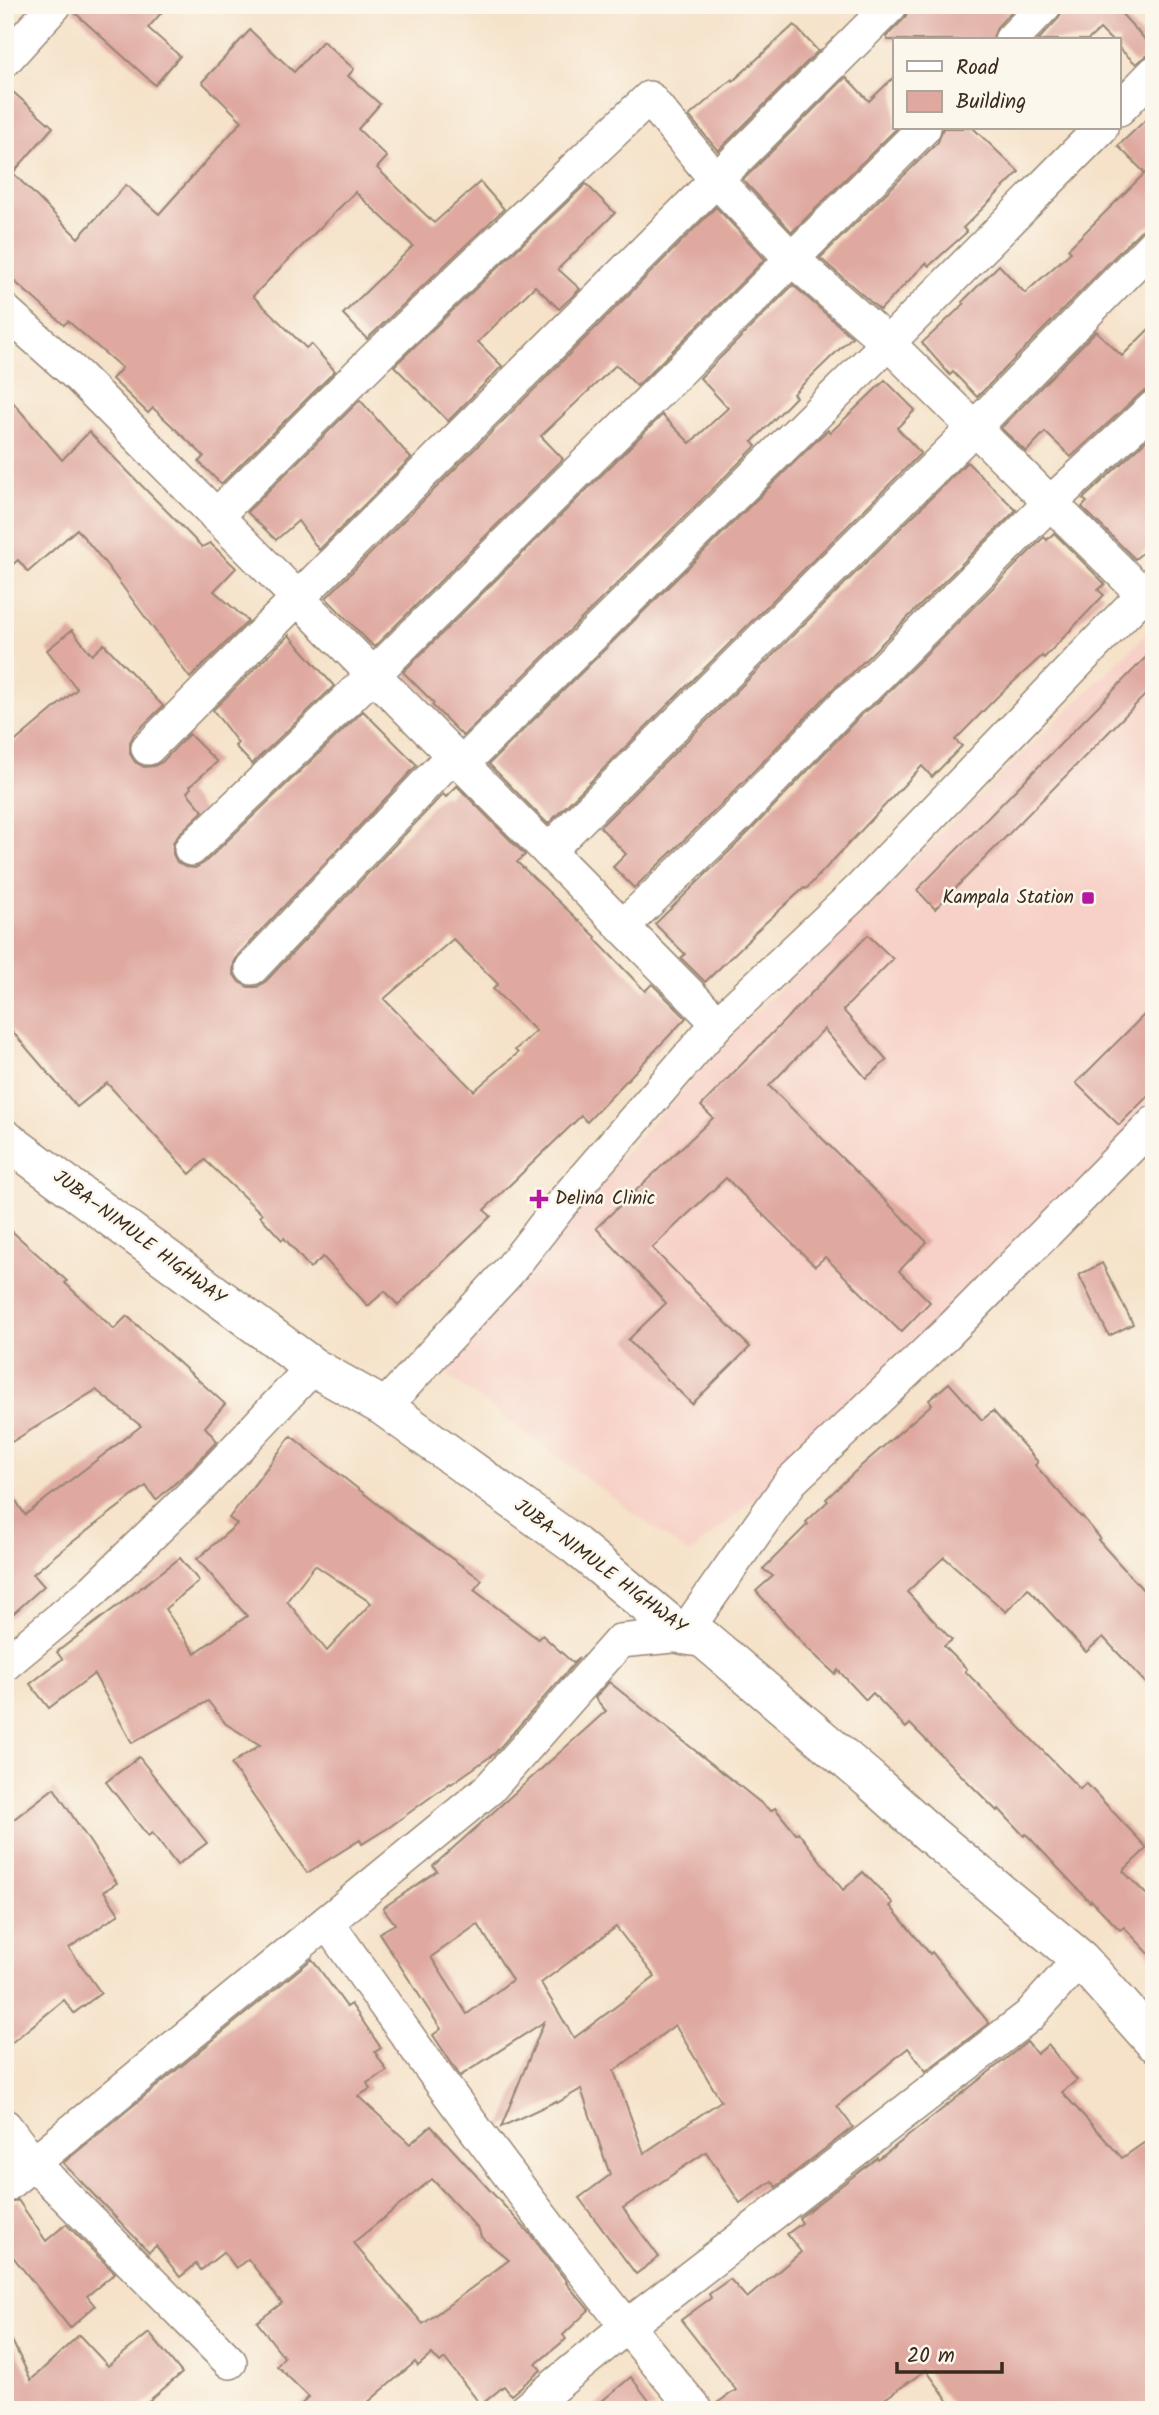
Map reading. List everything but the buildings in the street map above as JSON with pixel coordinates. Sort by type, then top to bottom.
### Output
[{"type":"main road","name":"JUBA–NIMULE HIGHWAY","points":[[5,1139],[313,1367],[384,1407],[575,1545],[683,1634],[703,1638],[1080,1959],[1154,2042]]},
{"type":"street","points":[[5,60],[55,5]]},
{"type":"street","points":[[148,748],[891,5]]},
{"type":"street","points":[[1013,38],[1045,5]]},
{"type":"street","points":[[1120,108],[1154,73]]},
{"type":"street","points":[[216,516],[374,359],[649,98],[717,181],[792,259],[888,343],[1050,503],[1148,588],[860,889],[718,1023],[559,1207],[509,1271],[384,1407]]},
{"type":"street","points":[[191,849],[373,675],[922,130]]},
{"type":"street","points":[[252,968],[457,760],[888,343],[1099,130]]},
{"type":"street","points":[[548,851],[974,428],[1154,244]]},
{"type":"street","points":[[5,311],[79,377],[718,1023]]},
{"type":"street","points":[[622,927],[738,816],[848,701],[865,688],[1050,503],[1154,407]]},
{"type":"street","points":[[5,2186],[489,1789],[620,1641],[683,1634],[791,1481],[946,1334],[1154,1123]]},
{"type":"street","points":[[5,1664],[93,1591],[204,1483],[313,1367]]},
{"type":"street","points":[[327,1922],[424,2061],[626,2327],[696,2410]]},
{"type":"street","points":[[525,2410],[626,2327],[1029,2016],[1080,1959]]},
{"type":"street","points":[[5,2126],[33,2163],[230,2362]]},
{"type":"shaded area","points":[[1154,627],[1154,1110],[775,1482],[689,1554],[439,1369],[561,1236],[607,1173],[734,1033]]},
{"type":"place","name":"Kampala Station","points":[[1088,898]]},
{"type":"place","name":"Delina Clinic","points":[[539,1199]]}]
